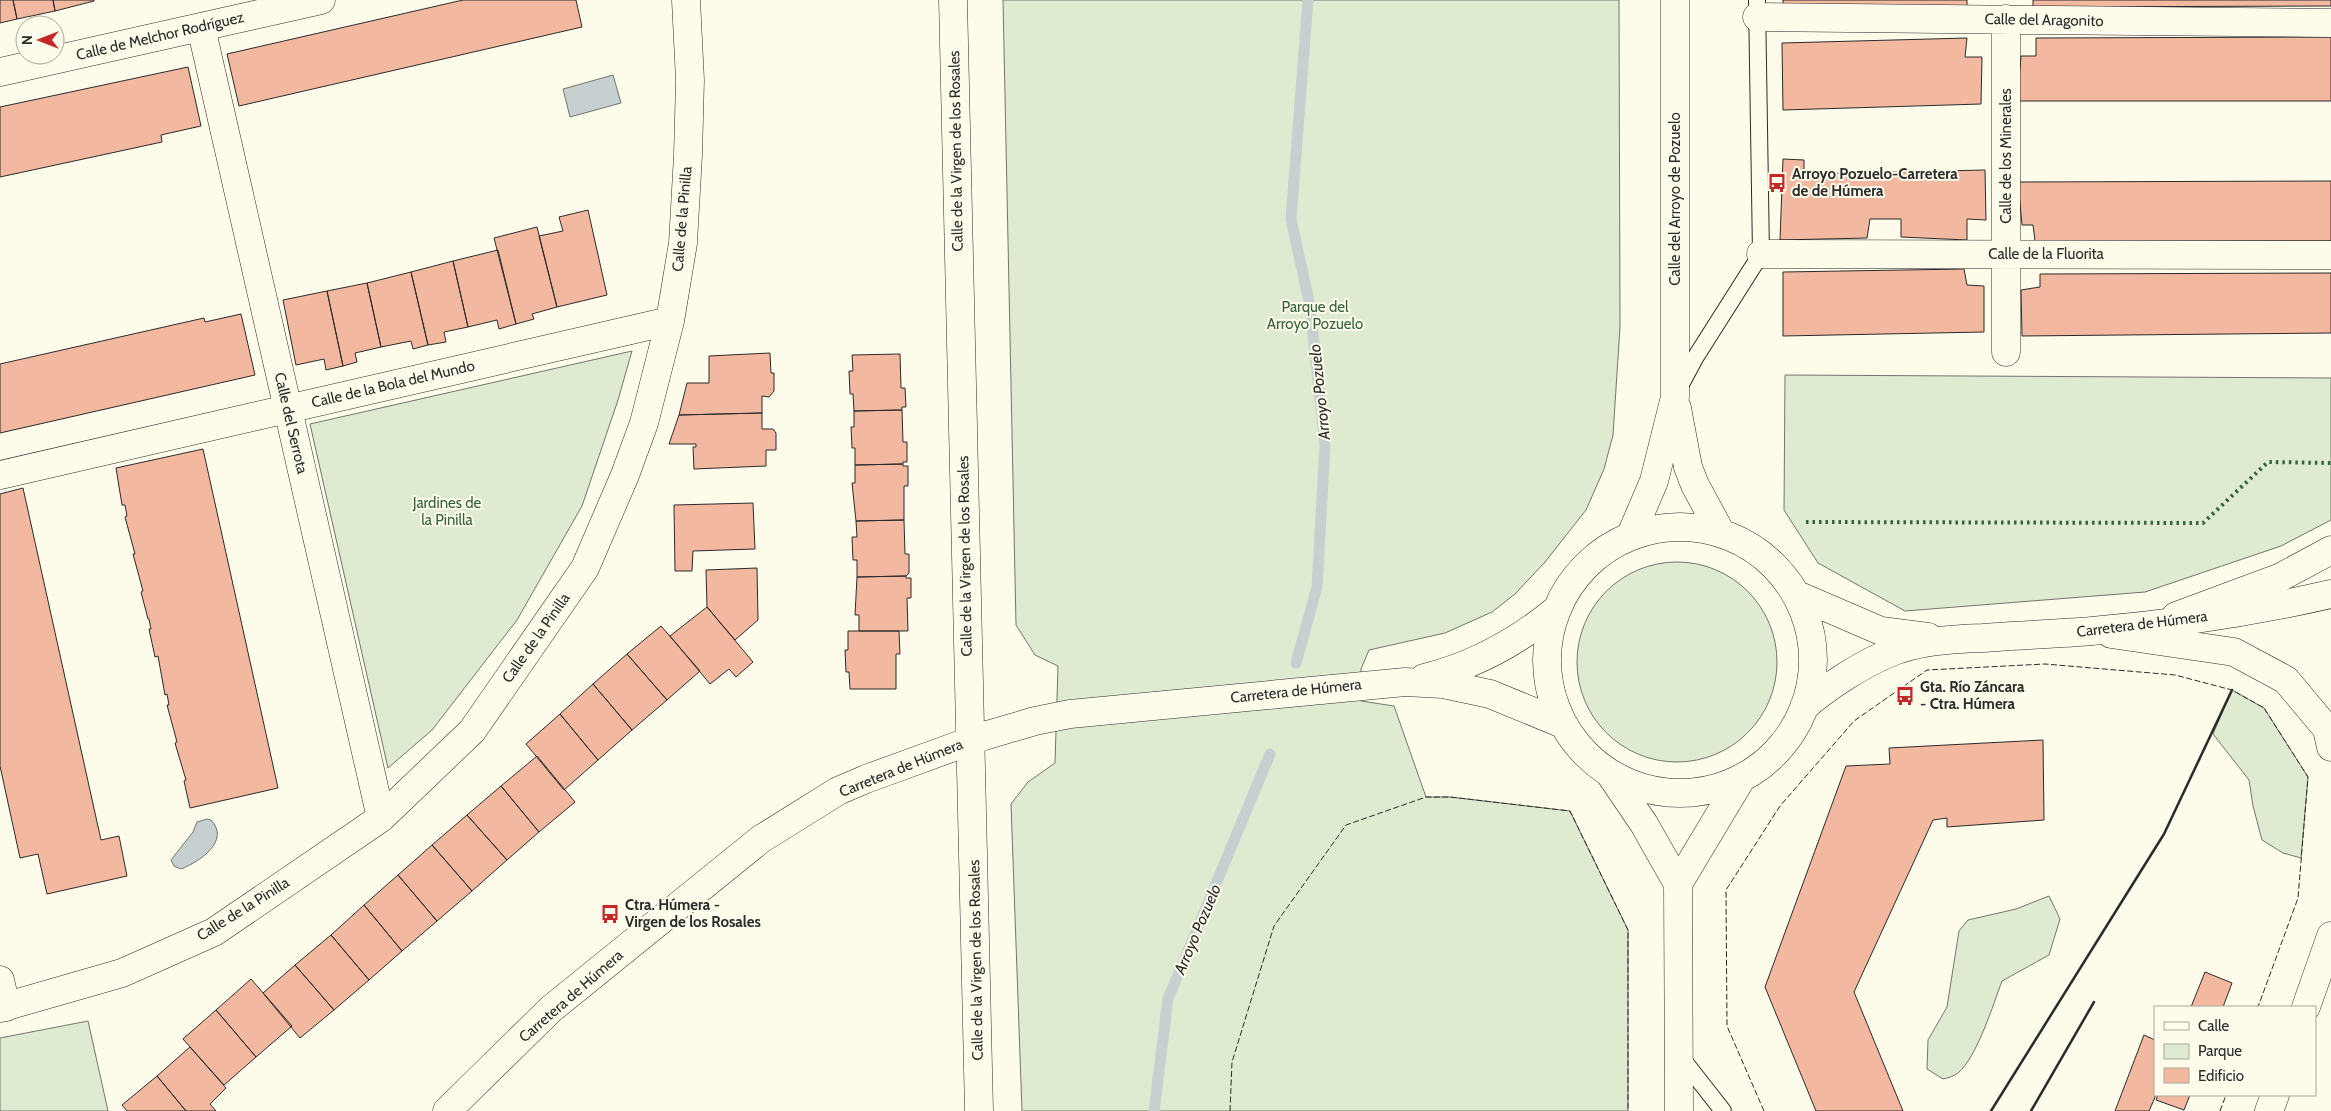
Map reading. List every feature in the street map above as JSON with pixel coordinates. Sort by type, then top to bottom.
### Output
[{"type":"street","name":"Calle de Melchor Rodríguez","points":[[0,72],[321,0]]},
{"type":"street","name":"Calle de la Pinilla","points":[[3,1007],[122,973],[214,932],[381,818],[472,731],[585,568],[625,475],[644,423],[670,321],[684,243],[690,80],[686,0]]},
{"type":"street","name":"Calle de la Virgen de los Rosales","points":[[953,0],[979,1111]]},
{"type":"street","name":"Calle del Arroyo de Pozuelo","points":[[1675,0],[1675,397],[1688,467],[1694,485],[1721,532]]},
{"type":"street","name":"Calle del Aragonito","points":[[1757,9],[2006,20],[2331,23]]},
{"type":"street","name":"Calle de los Minerales","points":[[2006,20],[2006,352]]},
{"type":"street","name":"Calle del Serrota","points":[[201,27],[381,818]]},
{"type":"street","name":"Calle de la Fluorita","points":[[1762,254],[2331,255]]},
{"type":"street","name":"Calle de la Bola del Mundo","points":[[0,475],[670,321]]},
{"type":"street","name":"Calle del Arroyo de Pozuelo","points":[[1631,535],[1654,481],[1675,397]]},
{"type":"street","points":[[1676,526],[1691,526],[1721,532],[1739,540],[1771,562],[1785,577],[1805,615],[1811,638],[1812,669],[1804,707],[1793,729],[1779,749],[1762,766],[1741,779],[1720,787],[1698,792],[1674,793],[1637,786],[1610,774],[1583,752],[1562,724],[1549,687],[1547,668],[1550,629],[1556,610],[1570,584],[1594,557],[1631,535],[1645,530],[1676,526]]},
{"type":"street","points":[[2154,624],[2281,577],[2331,550]]},
{"type":"street","name":"Carretera de Húmera","points":[[1795,594],[1881,630],[1952,640]]},
{"type":"street","name":"Carretera de Húmera","points":[[1804,707],[1819,694],[1887,654],[1952,640],[2092,631],[2154,624],[2285,605],[2331,594]]},
{"type":"street","name":"Carretera de Húmera","points":[[1405,682],[1464,666],[1510,644],[1532,630],[1556,610]]},
{"type":"street","points":[[2092,631],[2234,652],[2286,680],[2327,728],[2331,747]]},
{"type":"street","name":"Carretera de Húmera","points":[[447,1111],[551,1009],[761,839],[838,791],[970,741],[1035,721],[1070,714],[1357,685],[1405,682],[1444,684],[1482,692],[1562,724]]},
{"type":"street","points":[[1610,774],[1644,824],[1678,884],[1679,1111]]},
{"type":"street","points":[[1678,884],[1741,779]]},
{"type":"street","points":[[2306,1006],[2331,936]]},
{"type":"street","points":[[0,980],[3,1007]]},
{"type":"street","points":[[2269,1111],[2275,1096]]},
{"type":"lane","points":[[1757,9],[1762,254]]},
{"type":"lane","name":"Calle del Arroyo de Pozuelo","points":[[1675,397],[1695,358],[1762,254]]},
{"type":"lane","points":[[1679,1055],[1724,1111]]},
{"type":"green space","name":"Parque del Arroyo Pozuelo","points":[[1003,0],[1619,0],[1620,327],[1613,435],[1604,469],[1586,510],[1545,562],[1515,594],[1492,612],[1445,633],[1369,650],[1361,669],[1361,701],[1394,706],[1426,797],[1450,797],[1570,811],[1628,930],[1628,1111],[1022,1111],[1011,804],[1028,782],[1055,763],[1058,666],[1035,655],[1016,625]]},
{"type":"green space","name":"Jardines de la Pinilla","points":[[632,351],[618,400],[582,506],[517,620],[432,730],[388,768],[310,424]]},
{"type":"green space","points":[[1785,375],[2331,378],[2331,520],[2281,546],[2145,592],[1905,611],[1818,563],[1784,510]]},
{"type":"green space","points":[[1667,562],[1687,562],[1715,569],[1741,584],[1755,598],[1770,624],[1777,652],[1777,672],[1770,700],[1755,726],[1741,740],[1706,758],[1687,762],[1667,762],[1639,755],[1613,740],[1599,726],[1581,691],[1577,672],[1577,652],[1584,624],[1599,598],[1613,584],[1648,566]]},
{"type":"green space","points":[[2232,690],[2264,708],[2308,777],[2301,858],[2283,853],[2262,840],[2253,806],[2249,780],[2213,734]]},
{"type":"green space","points":[[2049,896],[2060,919],[2049,955],[2002,981],[1978,1043],[1972,1055],[1958,1073],[1943,1079],[1927,1069],[1928,1040],[1947,1007],[1959,931],[1968,920],[2016,909]]},
{"type":"green space","points":[[88,1021],[108,1111],[0,1111],[0,1038]]},
{"type":"shaded area","points":[[613,75],[621,103],[570,117],[563,89]]},
{"type":"shaded area","points":[[207,819],[211,820],[216,828],[217,836],[215,843],[204,856],[188,866],[181,869],[174,866],[171,860],[193,832],[197,822]]},
{"type":"building","points":[[0,0],[13,0],[16,15],[15,19],[0,23]]},
{"type":"building","points":[[13,0],[53,0],[55,11],[36,15],[16,15]]},
{"type":"building","points":[[53,0],[94,0],[94,1],[55,11]]},
{"type":"building","points":[[463,0],[576,0],[582,27],[239,106],[227,54]]},
{"type":"building","points":[[1783,0],[1967,0],[1967,9],[1783,6]]},
{"type":"building","points":[[2033,0],[2331,0],[2331,6],[2033,7]]},
{"type":"building","points":[[2331,37],[2331,101],[2017,101],[2021,56],[2036,56],[2036,38]]},
{"type":"building","points":[[1967,38],[1965,57],[1982,57],[1981,104],[1783,110],[1782,43]]},
{"type":"building","points":[[188,67],[201,126],[161,135],[162,142],[0,177],[0,107]]},
{"type":"building","points":[[1783,159],[1804,160],[1804,174],[1985,170],[1986,220],[1967,219],[1967,240],[1901,237],[1901,219],[1870,219],[1867,238],[1780,240]]},
{"type":"building","points":[[2331,181],[2331,241],[2035,241],[2033,225],[2022,225],[2018,182]]},
{"type":"building","points":[[588,210],[607,295],[557,307],[539,236],[563,231],[559,217]]},
{"type":"building","points":[[537,227],[557,307],[532,314],[534,319],[516,324],[494,238]]},
{"type":"building","points":[[498,250],[516,324],[499,329],[497,320],[468,327],[453,261]]},
{"type":"building","points":[[453,261],[468,327],[444,332],[446,342],[428,345],[411,272]]},
{"type":"building","points":[[1964,269],[1967,285],[1984,286],[1984,332],[1783,336],[1783,272]]},
{"type":"building","points":[[411,272],[428,345],[413,349],[411,341],[381,347],[367,283]]},
{"type":"building","points":[[2331,273],[2331,333],[2022,336],[2021,290],[2040,287],[2040,274]]},
{"type":"building","points":[[367,283],[381,347],[355,353],[357,362],[343,366],[327,291]]},
{"type":"building","points":[[327,291],[343,366],[326,370],[324,359],[296,365],[283,300]]},
{"type":"building","points":[[241,314],[255,375],[0,433],[0,364],[204,318],[205,322]]},
{"type":"building","points":[[770,353],[771,373],[774,373],[774,391],[769,397],[762,396],[762,413],[679,415],[687,383],[709,383],[709,356]]},
{"type":"building","points":[[900,354],[901,388],[905,388],[906,407],[902,407],[902,410],[854,411],[853,394],[850,394],[849,371],[853,371],[852,355]]},
{"type":"building","points":[[902,410],[903,442],[907,442],[907,462],[903,462],[903,464],[855,465],[855,448],[852,448],[851,427],[854,427],[854,411]]},
{"type":"building","points":[[762,413],[762,429],[773,429],[776,433],[776,450],[766,450],[766,466],[694,469],[693,447],[696,447],[696,444],[669,444],[679,415]]},
{"type":"building","points":[[203,449],[278,788],[190,808],[184,781],[186,780],[175,743],[177,742],[167,705],[169,705],[167,694],[165,695],[158,656],[155,657],[149,629],[151,629],[149,619],[141,592],[143,591],[125,517],[127,516],[125,505],[122,505],[116,468]]},
{"type":"building","points":[[903,464],[903,466],[908,466],[908,486],[904,486],[904,520],[856,521],[852,483],[855,483],[855,465]]},
{"type":"building","points":[[23,488],[101,840],[119,836],[127,876],[47,894],[38,854],[20,858],[0,766],[0,494]]},
{"type":"building","points":[[753,503],[755,549],[693,551],[692,571],[675,571],[674,505]]},
{"type":"building","points":[[904,520],[905,554],[909,554],[909,573],[906,576],[857,577],[857,560],[853,560],[852,537],[857,537],[856,521]]},
{"type":"building","points":[[757,568],[758,620],[735,640],[707,607],[706,570]]},
{"type":"building","points":[[906,576],[906,578],[911,578],[911,598],[907,598],[908,631],[859,631],[859,615],[855,615],[857,577]]},
{"type":"building","points":[[707,607],[753,662],[736,677],[729,669],[710,684],[670,636]]},
{"type":"building","points":[[661,626],[700,671],[667,700],[627,654]]},
{"type":"building","points":[[848,631],[899,631],[900,654],[896,654],[896,689],[850,689],[849,672],[846,672],[845,650],[848,650]]},
{"type":"building","points":[[627,654],[667,700],[632,730],[593,684]]},
{"type":"building","points":[[593,684],[632,730],[598,760],[560,714]]},
{"type":"building","points":[[560,714],[598,760],[564,790],[526,744]]},
{"type":"building","points":[[2043,740],[2044,820],[1947,827],[1947,818],[1933,820],[1854,992],[1903,1111],[1816,1111],[1765,987],[1846,766],[1890,764],[1889,748]]},
{"type":"building","points":[[537,756],[575,802],[539,832],[501,786]]},
{"type":"building","points":[[501,786],[539,832],[507,860],[467,815]]},
{"type":"building","points":[[467,815],[507,860],[472,891],[432,845]]},
{"type":"building","points":[[432,845],[472,891],[437,921],[398,875]]},
{"type":"building","points":[[398,875],[437,921],[402,951],[364,905]]},
{"type":"building","points":[[364,905],[402,951],[369,980],[331,935]]},
{"type":"building","points":[[331,935],[369,980],[334,1010],[295,965]]},
{"type":"building","points":[[295,965],[334,1010],[300,1038],[263,993]]},
{"type":"building","points":[[2205,972],[2232,983],[2223,1006],[2191,1006]]},
{"type":"building","points":[[251,979],[292,1026],[256,1057],[216,1010]]},
{"type":"building","points":[[216,1010],[256,1057],[224,1085],[183,1039]]},
{"type":"building","points":[[2144,1035],[2154,1040],[2154,1096],[2156,1096],[2149,1111],[2115,1111]]},
{"type":"building","points":[[190,1047],[226,1088],[210,1104],[216,1111],[186,1111],[157,1076]]},
{"type":"building","points":[[157,1076],[186,1111],[127,1111],[122,1105]]},
{"type":"building","points":[[2158,1096],[2190,1096],[2184,1110],[2156,1100]]},
{"type":"waterway","name":"Arroyo Pozuelo","points":[[1296,663],[1317,587],[1325,445],[1310,306],[1291,219],[1308,0]]},
{"type":"waterway","name":"Arroyo Pozuelo","points":[[1154,1111],[1168,999],[1270,754]]},
{"type":"hedge","points":[[1806,522],[2203,523],[2268,462],[2331,463]]},
{"type":"fence","points":[[1764,1111],[1727,1026],[1726,890],[1780,806],[1854,721],[1927,670],[2045,664],[2175,675],[2232,690],[2264,708],[2308,777],[2298,898],[2258,1006]]},
{"type":"fence","points":[[1230,1111],[1232,1062],[1274,926],[1346,825],[1426,797],[1450,797],[1570,811],[1628,930],[1628,1111]]},
{"type":"fence","points":[[2220,1111],[2226,1096]]},
{"type":"wall","points":[[1991,1111],[2164,834],[2232,690]]},
{"type":"wall","points":[[2031,1111],[2094,1002]]},
{"type":"place","name":"Arroyo Pozuelo-Carretera de de Húmera","points":[[1777,183]]},
{"type":"place","name":"Gta. Río Záncara - Ctra. Húmera","points":[[1905,696]]},
{"type":"place","name":"Ctra. Húmera - Virgen de los Rosales","points":[[610,914]]}]
